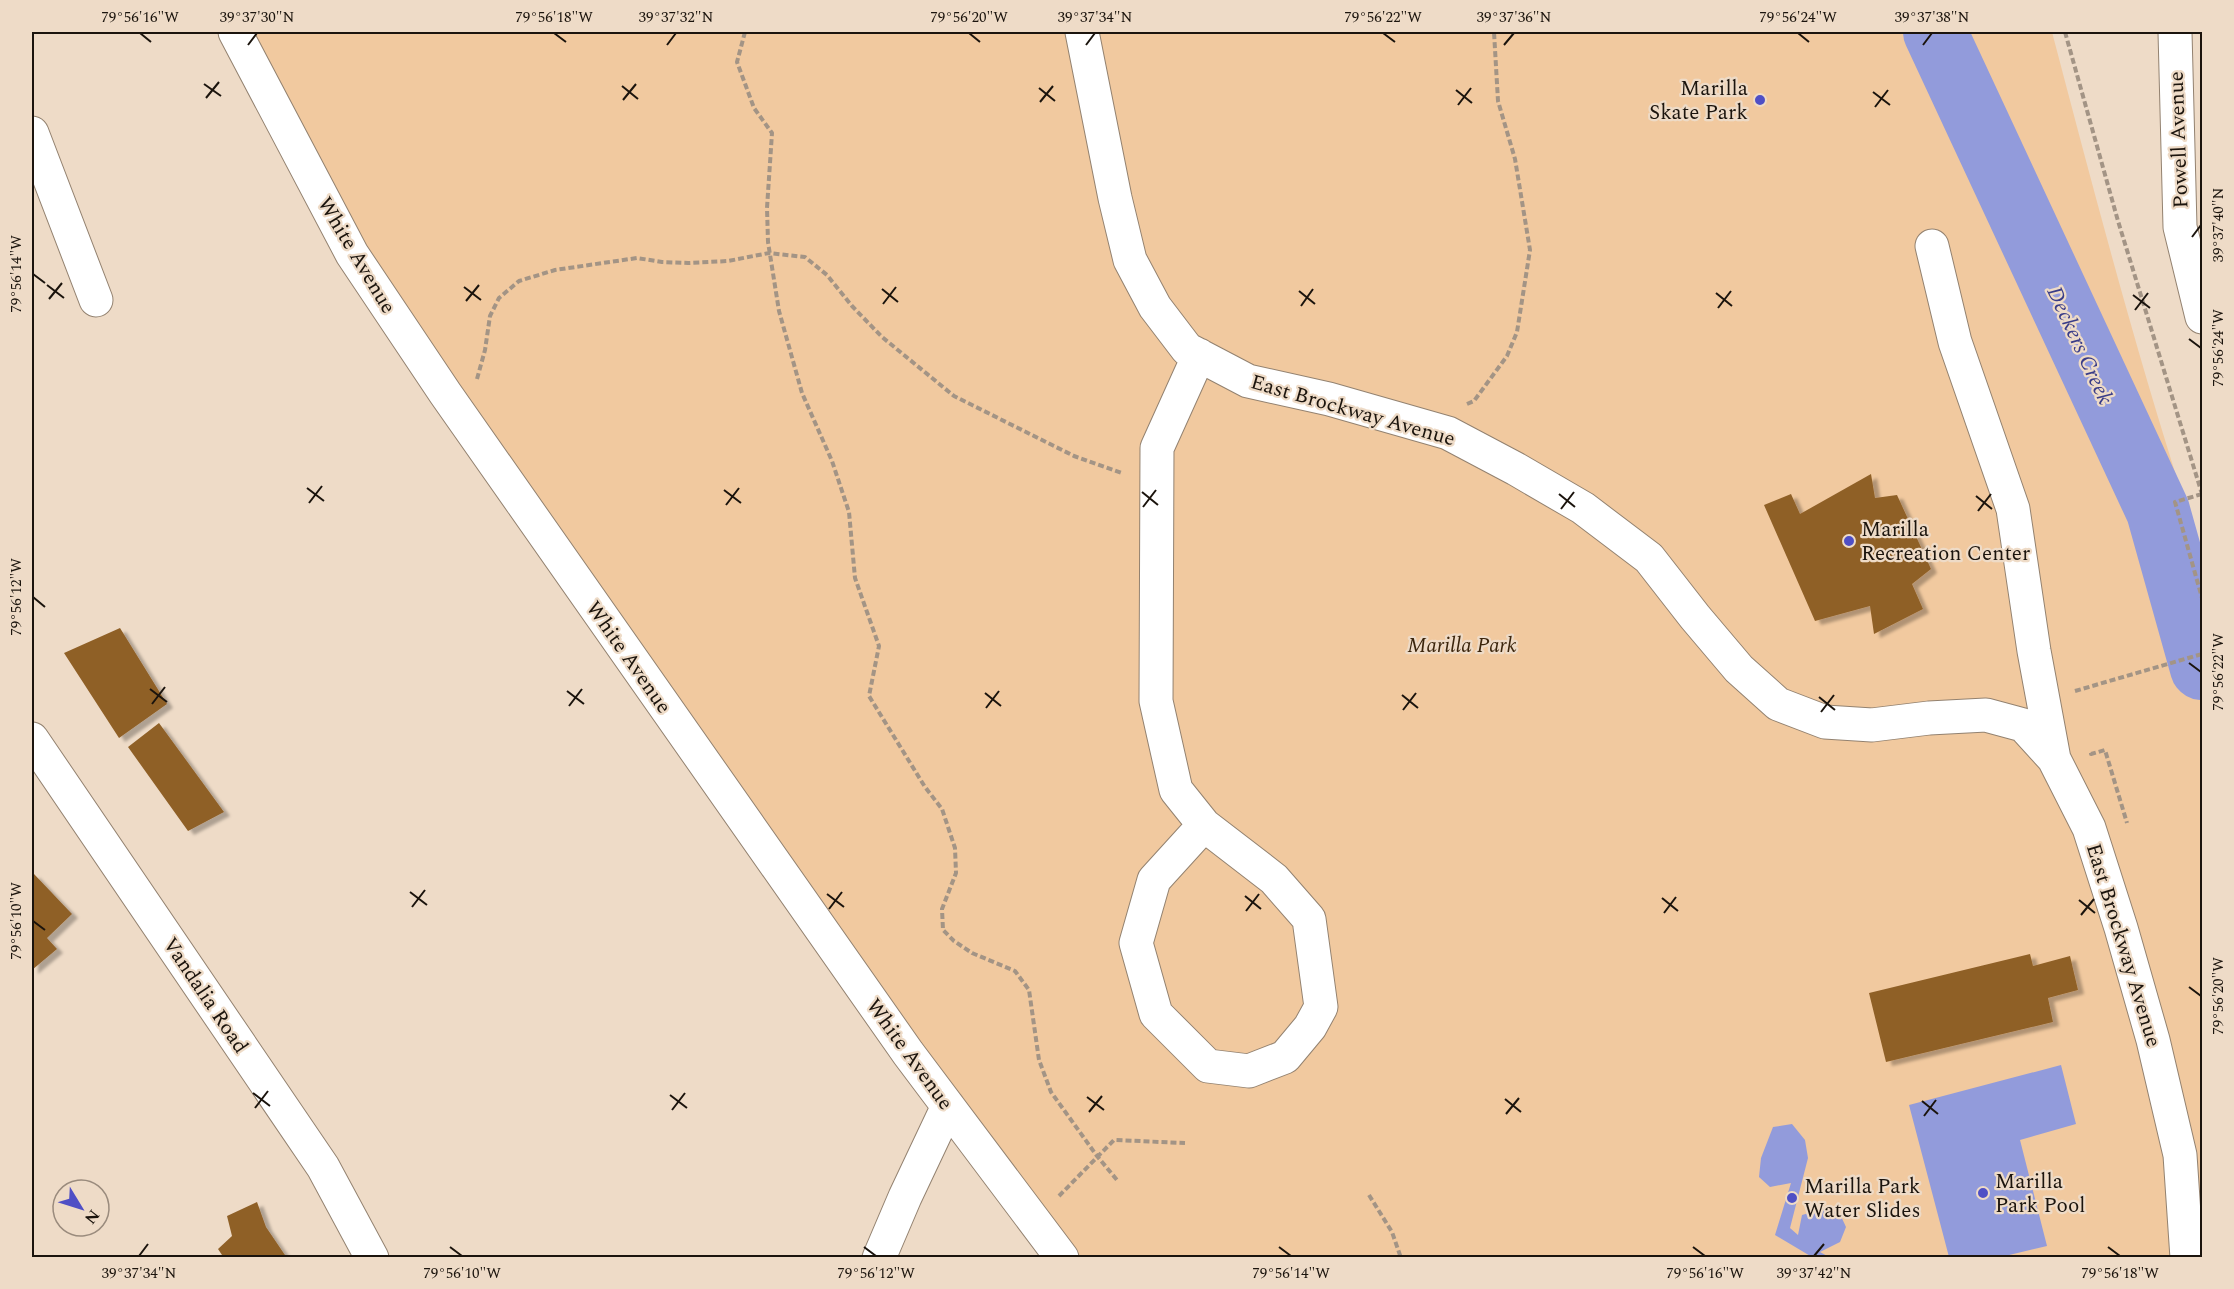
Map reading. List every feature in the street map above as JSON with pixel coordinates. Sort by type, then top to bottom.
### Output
[{"type":"street","name":"White Avenue","points":[[235,32],[346,244],[445,393],[908,1053],[1062,1257]]},
{"type":"street","name":"East Brockway Avenue","points":[[1082,32],[1115,198],[1130,260],[1155,307],[1187,349],[1248,381],[1329,399],[1448,433],[1583,508],[1649,558],[1739,669],[1778,704],[1825,722],[1872,725],[1929,718],[1986,715],[2023,725],[2054,759],[2089,828],[2153,1040],[2180,1155],[2187,1257]]},
{"type":"street","name":"Powell Avenue","points":[[2175,32],[2180,226],[2202,317]]},
{"type":"street","points":[[32,133],[96,300]]},
{"type":"street","points":[[1932,246],[1954,342],[2013,509],[2034,651],[2054,759]]},
{"type":"street","points":[[1199,355],[1157,448],[1156,701],[1176,790],[1204,825],[1274,879],[1309,919],[1321,1007],[1310,1028],[1285,1057],[1249,1071],[1208,1066],[1156,1014],[1136,943],[1154,880],[1204,825]]},
{"type":"street","name":"Vandalia Road","points":[[32,739],[323,1167],[372,1257]]},
{"type":"street","points":[[879,1257],[948,1106]]},
{"type":"path","points":[[745,32],[737,62],[754,108],[772,133],[767,208],[769,253],[779,311],[802,393],[827,451],[849,512],[855,578],[879,646],[869,696],[919,777],[942,809],[955,848],[956,873],[942,909],[943,930],[972,953],[1015,972],[1029,990],[1039,1060],[1051,1092],[1117,1180]]},
{"type":"path","points":[[1425,426],[1474,401],[1487,384],[1507,356],[1514,340],[1525,290],[1530,250],[1515,159],[1498,101],[1494,32]]},
{"type":"path","points":[[2065,32],[2118,221],[2202,494],[2175,502],[2202,598]]},
{"type":"path","points":[[477,380],[485,350],[490,316],[499,298],[519,281],[555,270],[637,258],[662,262],[708,262],[728,261],[769,253],[804,257],[827,275],[852,306],[882,337],[954,396],[1074,456],[1123,474],[1157,480]]},
{"type":"path","points":[[2072,692],[2202,654]]},
{"type":"path","points":[[1056,1199],[1114,1140],[1185,1143]]},
{"type":"path","points":[[1369,1195],[1392,1232],[1401,1257]]},
{"type":"green space","name":"Marilla Park","points":[[235,32],[2052,32],[2141,360],[2202,555],[2202,1257],[1062,1257],[445,393]]},
{"type":"water","name":"Marilla Park Pool","points":[[2061,1065],[2076,1124],[2020,1140],[2047,1246],[2001,1257],[1949,1257],[1909,1105]]},
{"type":"water","name":"Marilla Park Water Slides","points":[[1792,1124],[1805,1140],[1808,1158],[1790,1228],[1798,1235],[1802,1215],[1823,1209],[1839,1212],[1846,1227],[1840,1242],[1820,1252],[1829,1257],[1812,1257],[1775,1235],[1791,1183],[1770,1187],[1759,1177],[1761,1158],[1773,1127]]},
{"type":"building","name":"Marilla Recreation Center","points":[[1871,474],[1875,498],[1897,495],[1931,569],[1912,584],[1923,609],[1874,634],[1870,606],[1815,621],[1764,505],[1791,494],[1800,514]]},
{"type":"building","points":[[120,628],[167,704],[119,738],[64,653]]},
{"type":"building","points":[[159,723],[224,812],[188,831],[128,747]]},
{"type":"building","points":[[34,874],[72,914],[47,938],[57,949],[32,970],[32,875]]},
{"type":"building","points":[[2030,954],[2033,966],[2070,956],[2078,990],[2048,998],[2053,1022],[1886,1062],[1869,993]]},
{"type":"building","points":[[257,1202],[266,1227],[287,1258],[224,1258],[218,1249],[232,1236],[227,1216]]},
{"type":"waterway","name":"Deckers Creek","points":[[1935,32],[2158,511],[2202,668]]},
{"type":"place","name":"Marilla Skate Park","points":[[1760,100]]},
{"type":"place","name":"Marilla Recreation Center","points":[[1849,541]]},
{"type":"place","name":"Marilla Park Pool","points":[[1983,1193]]},
{"type":"place","name":"Marilla Park Water Slides","points":[[1792,1198]]}]
